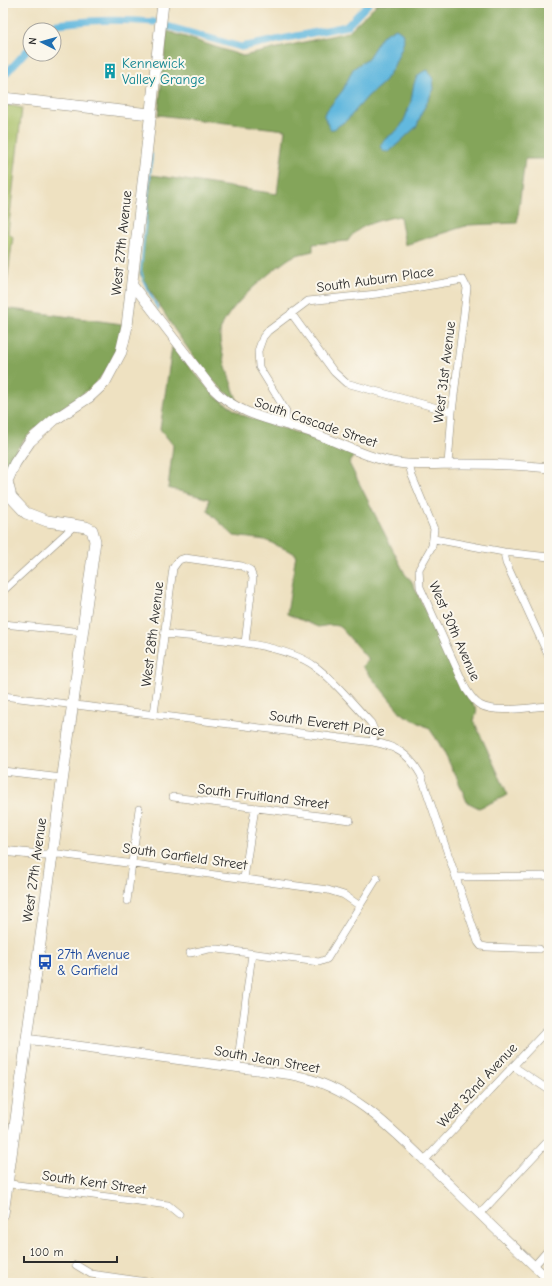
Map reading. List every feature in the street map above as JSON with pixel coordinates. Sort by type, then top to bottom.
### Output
[{"type":"main road","name":"West 27th Avenue","points":[[5,490],[11,469],[30,441],[54,420],[89,397],[111,373],[121,352],[125,337],[132,284],[163,3]]},
{"type":"main road","points":[[3,98],[150,114]]},
{"type":"main road","points":[[5,490],[14,503],[30,516],[47,521],[75,525]]},
{"type":"main road","name":"West 27th Avenue","points":[[3,1214],[5,1183],[95,546],[95,537],[92,530],[75,525]]},
{"type":"street","name":"South Auburn Place","points":[[291,313],[301,305],[315,299],[377,294],[459,280],[465,282]]},
{"type":"street","name":"West 31st Avenue","points":[[448,464],[452,412],[467,288],[465,282]]},
{"type":"street","name":"South Cascade Street","points":[[132,284],[196,368],[218,394],[244,412],[313,433],[372,457],[409,464],[502,464],[549,468]]},
{"type":"street","points":[[286,425],[286,411],[263,375],[258,359],[260,344],[263,337],[268,331],[291,313],[334,372],[346,383],[452,412]]},
{"type":"street","points":[[409,464],[412,476],[434,529],[434,539],[504,552],[549,557]]},
{"type":"street","points":[[3,591],[75,525]]},
{"type":"street","name":"West 30th Avenue","points":[[434,539],[419,569],[420,587],[466,689],[472,698],[479,705],[490,709],[549,706]]},
{"type":"street","points":[[504,552],[506,563],[549,657]]},
{"type":"street","name":"West 28th Avenue","points":[[154,714],[173,568],[179,560],[185,558],[242,566],[250,570],[253,578],[245,643]]},
{"type":"street","points":[[3,624],[83,632]]},
{"type":"street","points":[[165,634],[245,643],[280,652],[314,666],[371,723],[374,730],[373,742]]},
{"type":"street","name":"South Everett Place","points":[[3,696],[373,742],[388,744],[397,748],[405,753],[417,768],[457,878],[474,935],[481,946],[538,949]]},
{"type":"street","points":[[3,771],[62,778]]},
{"type":"street","name":"South Fruitland Street","points":[[173,797],[350,820]]},
{"type":"street","points":[[244,878],[255,808]]},
{"type":"street","points":[[127,902],[139,809]]},
{"type":"street","name":"South Garfield Street","points":[[3,851],[40,856],[59,854],[328,890],[344,896],[360,906]]},
{"type":"street","points":[[457,878],[549,876]]},
{"type":"street","points":[[190,954],[218,949],[319,962],[324,961],[327,959],[377,878]]},
{"type":"street","points":[[237,1067],[252,954]]},
{"type":"street","name":"West 32nd Avenue","points":[[424,1161],[549,1029]]},
{"type":"street","name":"South Jean Street","points":[[26,1039],[304,1077],[338,1089],[376,1115],[549,1280]]},
{"type":"street","points":[[513,1066],[549,1090]]},
{"type":"street","points":[[480,1214],[549,1140]]},
{"type":"street","name":"South Kent Street","points":[[5,1183],[168,1205],[179,1214]]},
{"type":"street","points":[[534,1266],[549,1249]]},
{"type":"street","points":[[76,1265],[91,1274],[154,1283]]},
{"type":"green space","points":[[378,3],[549,3],[549,159],[525,159],[517,223],[469,225],[405,245],[400,216],[393,217],[363,227],[352,235],[348,241],[313,244],[313,251],[292,257],[271,272],[238,303],[229,314],[220,334],[224,359],[239,405],[206,374],[174,329],[140,274],[152,175],[277,194],[285,130],[158,115],[167,31],[243,56],[348,32]]},
{"type":"green space","points":[[3,104],[22,108],[8,233],[13,237],[3,311]]},
{"type":"green space","points":[[4,308],[122,324],[114,356],[104,373],[89,389],[44,421],[31,433],[18,448],[3,472]]},
{"type":"green space","points":[[172,347],[215,396],[242,415],[322,441],[355,454],[349,463],[405,574],[411,580],[463,691],[477,710],[474,721],[508,795],[479,808],[467,802],[457,778],[439,743],[429,728],[402,714],[362,666],[369,660],[339,626],[330,625],[318,627],[287,614],[296,554],[265,540],[234,536],[208,511],[209,499],[168,488],[173,445],[160,429]]},
{"type":"water","points":[[396,28],[402,32],[404,40],[393,68],[382,84],[368,96],[348,119],[334,129],[330,129],[324,114],[343,90],[353,69],[368,58],[382,36]]},
{"type":"water","points":[[428,70],[433,79],[434,89],[422,112],[417,126],[389,152],[383,151],[380,146],[382,143],[398,130],[404,121],[410,104],[415,81],[422,72]]},
{"type":"waterway","points":[[167,26],[241,47],[347,26],[369,3]]},
{"type":"waterway","points":[[62,24],[114,20],[154,22]]},
{"type":"waterway","points":[[3,77],[22,56]]},
{"type":"waterway","points":[[152,154],[141,270],[144,282],[158,309]]},
{"type":"place","name":"Kennewick Valley Grange","points":[[110,71]]},
{"type":"place","name":"27th Avenue & Garfield","points":[[45,962]]}]
